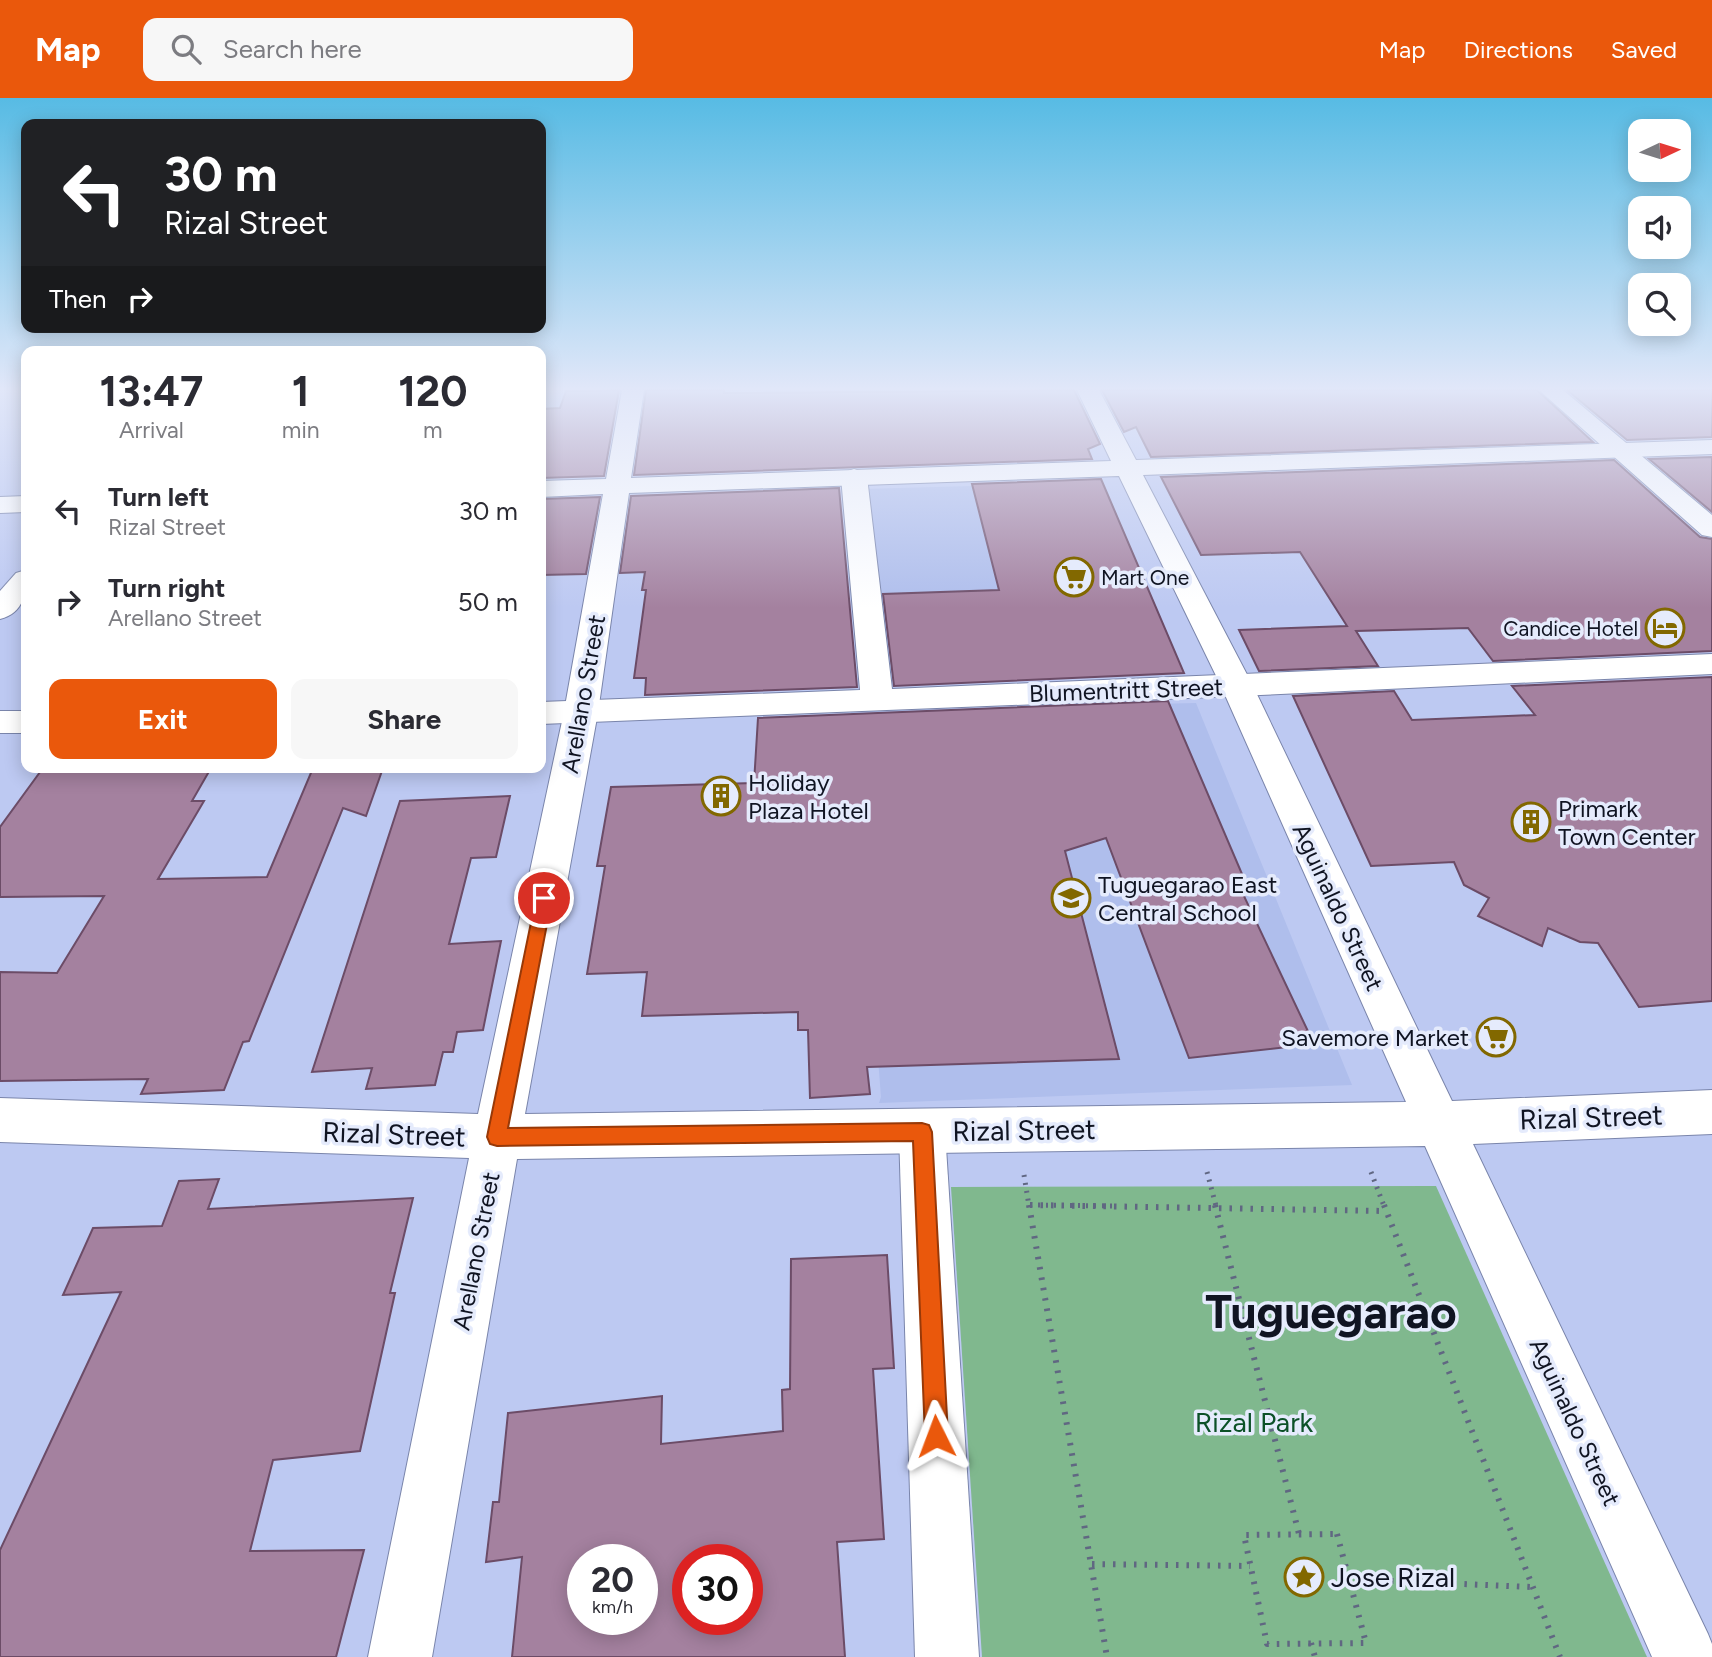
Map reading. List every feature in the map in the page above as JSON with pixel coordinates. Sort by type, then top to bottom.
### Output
[{"type":"street","name":"Arellano Street","points":[[400,1657],[497,1137],[581,712],[620,463]]},
{"type":"street","name":"Aguinaldo Street","points":[[1127,463],[1237,686],[1685,1657]]},
{"type":"street","points":[[546,489],[1265,463]]},
{"type":"street","points":[[1635,463],[1712,529]]},
{"type":"street","points":[[854,478],[877,698]]},
{"type":"street","points":[[0,505],[21,504]]},
{"type":"street","points":[[0,610],[21,585]]},
{"type":"street","name":"Blumentritt Street","points":[[546,713],[1712,664]]},
{"type":"street","points":[[0,722],[21,722]]},
{"type":"street","name":"Rizal Street","points":[[0,1120],[497,1137],[1437,1124],[1712,1112]]},
{"type":"street","points":[[922,1132],[947,1657]]},
{"type":"path","points":[[1353,1125],[1560,1657]]},
{"type":"path","points":[[1196,1128],[1299,1534]]},
{"type":"path","points":[[1016,1131],[1107,1657]]},
{"type":"path","points":[[1030,1205],[1386,1211]]},
{"type":"path","points":[[1337,1534],[1366,1643],[1267,1644],[1250,1566],[1244,1535],[1337,1534]]},
{"type":"path","points":[[1092,1564],[1250,1566]]},
{"type":"path","points":[[1349,1579],[1531,1587]]},
{"type":"path","points":[[1311,1643],[1315,1657]]},
{"type":"shaded area","points":[[973,486],[1022,681],[883,686],[862,489]]},
{"type":"shaded area","name":"Tuguegarao East Central School","points":[[1196,703],[1352,1085],[879,1103],[881,1097],[851,711]]},
{"type":"green space","name":"Rizal Park","points":[[1436,1186],[1647,1657],[982,1657],[951,1187]]},
{"type":"building","points":[[546,463],[606,463],[604,476],[546,478]]},
{"type":"building","points":[[636,463],[985,463],[634,475]]},
{"type":"building","points":[[1541,463],[1617,463],[1700,537],[1712,539],[1712,651],[1493,661],[1468,628],[1356,631],[1378,666],[1259,671],[1239,630],[1347,626],[1300,552],[1201,555],[1161,477]]},
{"type":"building","points":[[1653,463],[1712,463],[1712,512]]},
{"type":"building","points":[[1101,479],[1184,673],[894,686],[883,594],[999,590],[972,484]]},
{"type":"building","points":[[839,488],[857,687],[645,695],[646,678],[634,678],[646,590],[642,590],[645,572],[620,573],[631,496]]},
{"type":"building","points":[[600,497],[586,574],[546,575],[546,499]]},
{"type":"building","name":"Primark Town Center","points":[[1712,677],[1712,1001],[1639,1007],[1598,943],[1580,942],[1548,928],[1542,946],[1478,916],[1489,898],[1464,885],[1454,862],[1371,866],[1293,696],[1394,691],[1412,720],[1535,715],[1512,686]]},
{"type":"building","name":"Tuguegarao East Central School","points":[[1168,701],[1242,874],[1234,875],[1314,1044],[1189,1058],[1106,838],[1065,851],[1119,1059],[867,1067],[870,1094],[810,1098],[808,1030],[798,1030],[798,1012],[642,1016],[647,972],[587,974],[605,866],[597,866],[611,787],[754,783],[758,718]]},
{"type":"building","points":[[39,773],[208,773],[192,801],[204,801],[158,879],[267,877],[311,773],[381,773],[366,816],[343,808],[249,1041],[243,1042],[224,1090],[141,1094],[148,1079],[0,1081],[0,972],[57,973],[104,896],[0,897],[0,827]]},
{"type":"building","points":[[510,796],[496,857],[471,858],[449,944],[501,941],[483,1030],[457,1032],[453,1052],[443,1052],[435,1085],[366,1089],[372,1068],[312,1072],[400,801]]},
{"type":"building","points":[[219,1179],[208,1209],[413,1198],[390,1293],[395,1293],[360,1451],[273,1460],[250,1551],[364,1550],[336,1657],[0,1657],[0,1550],[121,1292],[63,1295],[93,1228],[162,1226],[179,1181]]},
{"type":"building","points":[[887,1255],[894,1368],[873,1369],[884,1539],[837,1542],[845,1657],[512,1657],[522,1557],[486,1562],[493,1502],[499,1502],[508,1413],[662,1396],[661,1444],[783,1431],[782,1390],[790,1389],[791,1259]]},
{"type":"place","name":"Mart One","points":[[1074,577]]},
{"type":"place","name":"Candice Hotel","points":[[1665,628]]},
{"type":"place","name":"Holiday Plaza Hotel","points":[[721,796]]},
{"type":"place","name":"Primark Town Center","points":[[1531,822]]},
{"type":"place","name":"Tuguegarao East Central School","points":[[1071,898]]},
{"type":"place","name":"Savemore Market","points":[[1496,1037]]},
{"type":"place","name":"Jose Rizal","points":[[1304,1577]]},
{"type":"district","name":"Tuguegarao","points":[[1331,1312]]},
{"type":"route","points":[[544,898],[497,1137],[922,1132],[936,1436]]}]
